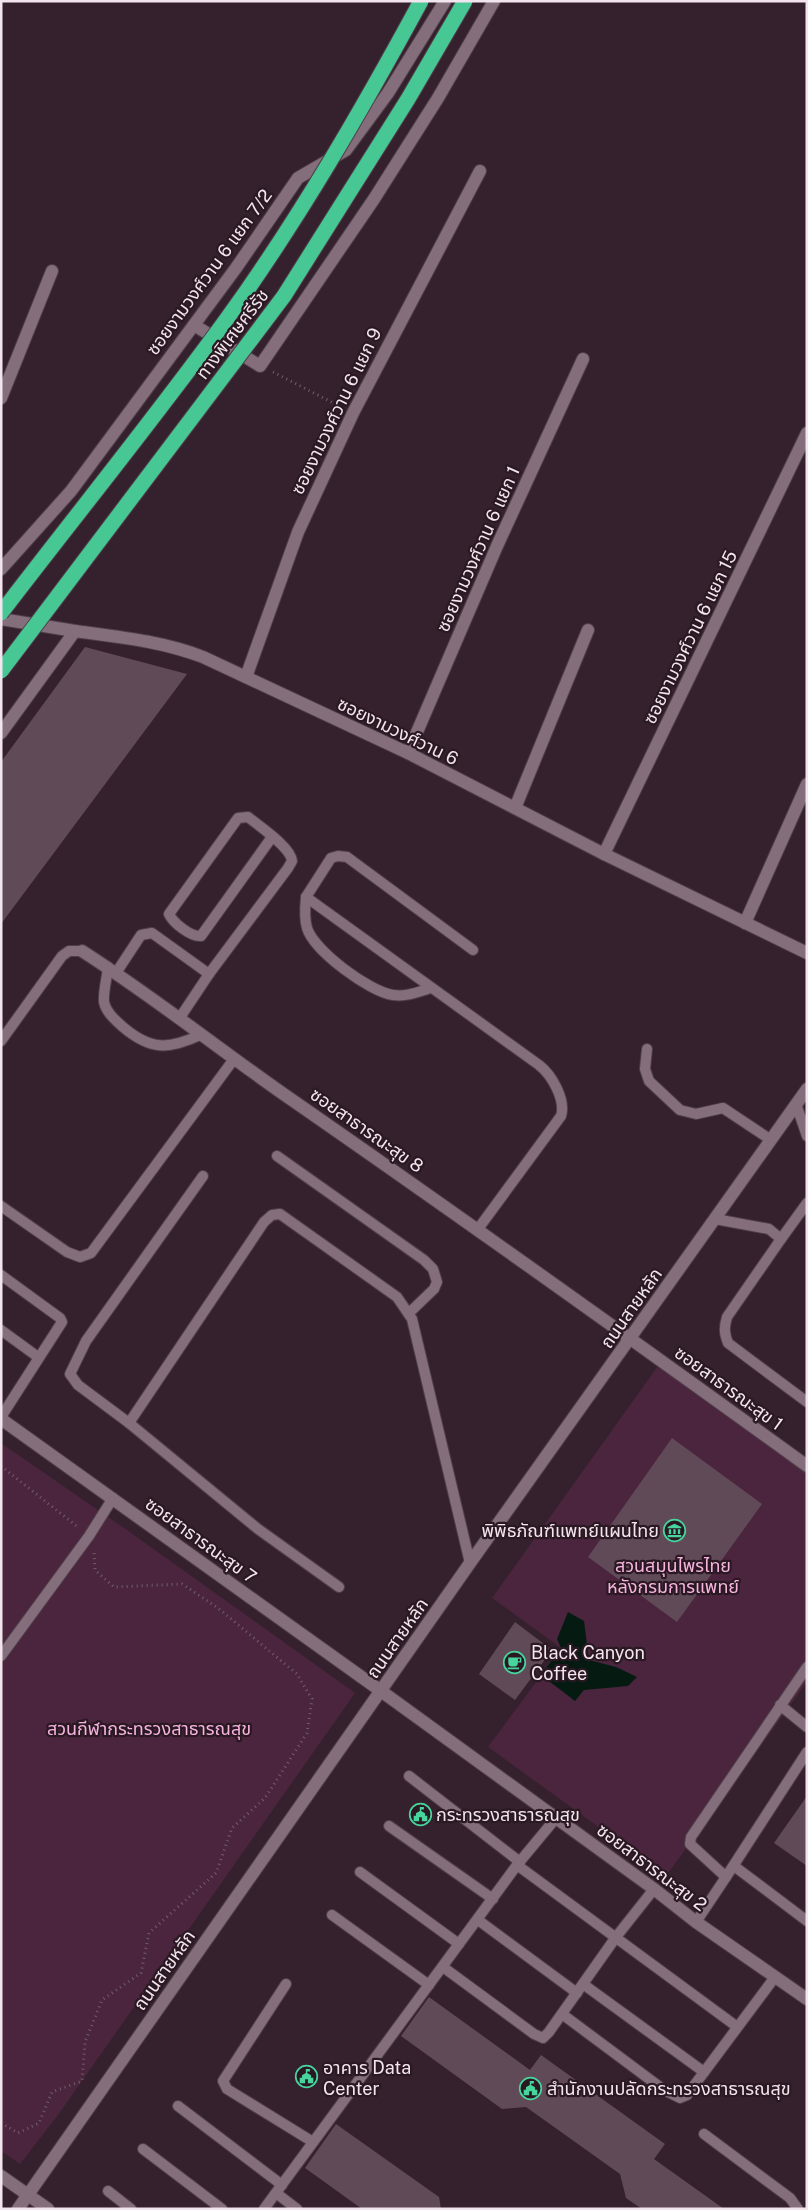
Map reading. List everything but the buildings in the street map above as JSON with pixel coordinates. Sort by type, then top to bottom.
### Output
[{"type":"highway","name":"ทางพิเศษศรีรัช","points":[[1,612],[227,318],[318,179],[373,89],[421,1]]},
{"type":"highway","name":"ทางพิเศษศรีรัช","points":[[1,671],[284,296],[408,99],[465,1]]},
{"type":"street","name":"ซอยงามวงศ์วาน 6 แยก 7/2","points":[[1,569],[71,491],[194,326],[298,178],[346,150],[388,94],[445,1]]},
{"type":"street","points":[[194,326],[260,366],[379,191],[438,98],[494,1]]},
{"type":"street","name":"ซอยงามวงศ์วาน 6 แยก 9","points":[[246,677],[298,532],[353,413],[480,171]]},
{"type":"street","points":[[1,398],[52,271]]},
{"type":"street","name":"ซอยงามวงศ์วาน 6 แยก 1","points":[[408,753],[497,546],[583,360]]},
{"type":"street","name":"ซอยงามวงศ์วาน 6 แยก 15","points":[[604,854],[807,433]]},
{"type":"street","name":"ซอยงามวงศ์วาน 6","points":[[1,619],[159,642],[179,648],[246,677],[408,753],[604,854],[807,953]]},
{"type":"street","points":[[515,808],[588,630]]},
{"type":"street","points":[[1,733],[75,631]]},
{"type":"street","points":[[745,924],[807,784]]},
{"type":"street","name":"ซอยสาธารณะสุข 8","points":[[82,951],[112,970],[200,1035],[478,1229],[631,1339]]},
{"type":"street","name":"ถนนสายหลัก","points":[[18,2209],[470,1563],[807,1089]]},
{"type":"street","name":"ซอยสาธารณะสุข 1","points":[[631,1339],[807,1466]]},
{"type":"street","name":"ซอยสาธารณะสุข 7","points":[[1,1418],[381,1691]]},
{"type":"street","name":"ซอยสาธารณะสุข 2","points":[[381,1691],[654,1889],[696,1922],[807,1999]]},
{"type":"street","points":[[1,2176],[48,2209]]},
{"type":"lane","points":[[179,1019],[208,974],[292,861],[289,852],[272,837],[248,817],[238,818],[169,914],[173,921],[196,936],[201,936],[272,837]]},
{"type":"lane","points":[[431,988],[408,996],[392,996],[375,990],[323,953],[312,940],[306,926],[306,897],[331,858],[338,856],[347,857],[473,950]]},
{"type":"lane","points":[[306,897],[546,1071],[562,1102],[561,1116],[478,1229]]},
{"type":"lane","points":[[200,1035],[180,1044],[162,1046],[146,1044],[112,1018],[104,1003],[112,970],[141,935],[147,933],[152,934],[208,974]]},
{"type":"lane","points":[[1,1041],[62,956],[69,951],[82,951]]},
{"type":"lane","points":[[647,1049],[645,1069],[649,1082],[680,1110],[696,1114],[724,1108],[771,1140]]},
{"type":"lane","points":[[1,1206],[67,1252],[80,1257],[91,1253],[234,1059]]},
{"type":"lane","points":[[796,1104],[807,1136]]},
{"type":"lane","points":[[276,1156],[424,1260],[433,1269],[437,1282],[434,1289],[409,1313]]},
{"type":"lane","points":[[203,1176],[86,1341],[70,1374],[78,1385],[129,1423],[258,1529],[339,1587]]},
{"type":"lane","points":[[807,1203],[727,1317],[724,1327],[728,1342],[807,1402]]},
{"type":"lane","points":[[129,1423],[264,1222],[272,1216],[280,1214],[397,1297],[409,1313],[470,1563]]},
{"type":"lane","points":[[715,1220],[769,1229],[781,1239]]},
{"type":"lane","points":[[1,1275],[60,1318],[61,1326],[38,1356],[1,1418]]},
{"type":"lane","points":[[1,1330],[38,1356]]},
{"type":"lane","points":[[1,1656],[89,1536],[113,1498]]},
{"type":"lane","points":[[726,1877],[690,1844],[691,1837],[807,1667]]},
{"type":"lane","points":[[780,1705],[807,1727]]},
{"type":"lane","points":[[696,1922],[807,1752]]},
{"type":"lane","points":[[409,1776],[519,1863],[736,2026]]},
{"type":"lane","points":[[264,2209],[519,1863],[556,1818]]},
{"type":"lane","points":[[389,1826],[493,1900]]},
{"type":"lane","points":[[734,1866],[807,1921]]},
{"type":"lane","points":[[360,1872],[459,1944]]},
{"type":"lane","points":[[443,1967],[539,2038],[546,2036],[616,1937],[654,1889]]},
{"type":"lane","points":[[332,1915],[430,1985]]},
{"type":"lane","points":[[478,1920],[704,2072]]},
{"type":"lane","points":[[562,2014],[664,2090],[680,2098],[687,2094],[736,2026],[775,1977]]},
{"type":"lane","points":[[286,1984],[223,2081],[228,2089],[313,2142]]},
{"type":"lane","points":[[178,2106],[279,2189],[297,2209]]},
{"type":"lane","points":[[704,2134],[790,2198],[798,2209]]},
{"type":"lane","points":[[143,2149],[222,2209]]},
{"type":"lane","points":[[108,2191],[132,2209]]},
{"type":"path","points":[[260,366],[353,413]]},
{"type":"path","points":[[1,1466],[89,1536],[95,1552],[95,1570],[114,1587],[182,1584],[218,1608],[297,1674],[312,1699],[307,1733],[265,1798],[232,1828],[216,1873],[149,1933],[141,1973],[102,2000],[85,2042],[82,2082],[52,2092],[39,2123],[18,2133],[1,2122]]},
{"type":"green space","name":"สวนสมุนไพรไทย หลังกรมการแพทย์","points":[[658,1366],[807,1469],[807,1682],[666,1876],[488,1747],[561,1648],[492,1598]]},
{"type":"green space","name":"สวนกีฬากระทรวงสาธารณสุข","points":[[1,1443],[124,1528],[355,1693],[58,2115],[20,2164],[1,2151]]},
{"type":"shaded area","points":[[568,1612],[584,1621],[589,1660],[616,1667],[637,1677],[628,1686],[584,1690],[575,1701],[541,1675],[561,1648],[557,1639]]},
{"type":"place","name":"พิพิธภัณฑ์แพทย์แผนไทย","points":[[675,1530]]},
{"type":"place","name":"Black Canyon Coffee","points":[[515,1662]]},
{"type":"place","name":"กระทรวงสาธารณสุข","points":[[420,1814]]},
{"type":"place","name":"อาคาร Data Center","points":[[307,2077]]},
{"type":"place","name":"สำนักงานปลัดกระทรวงสาธารณสุข","points":[[531,2088]]}]
